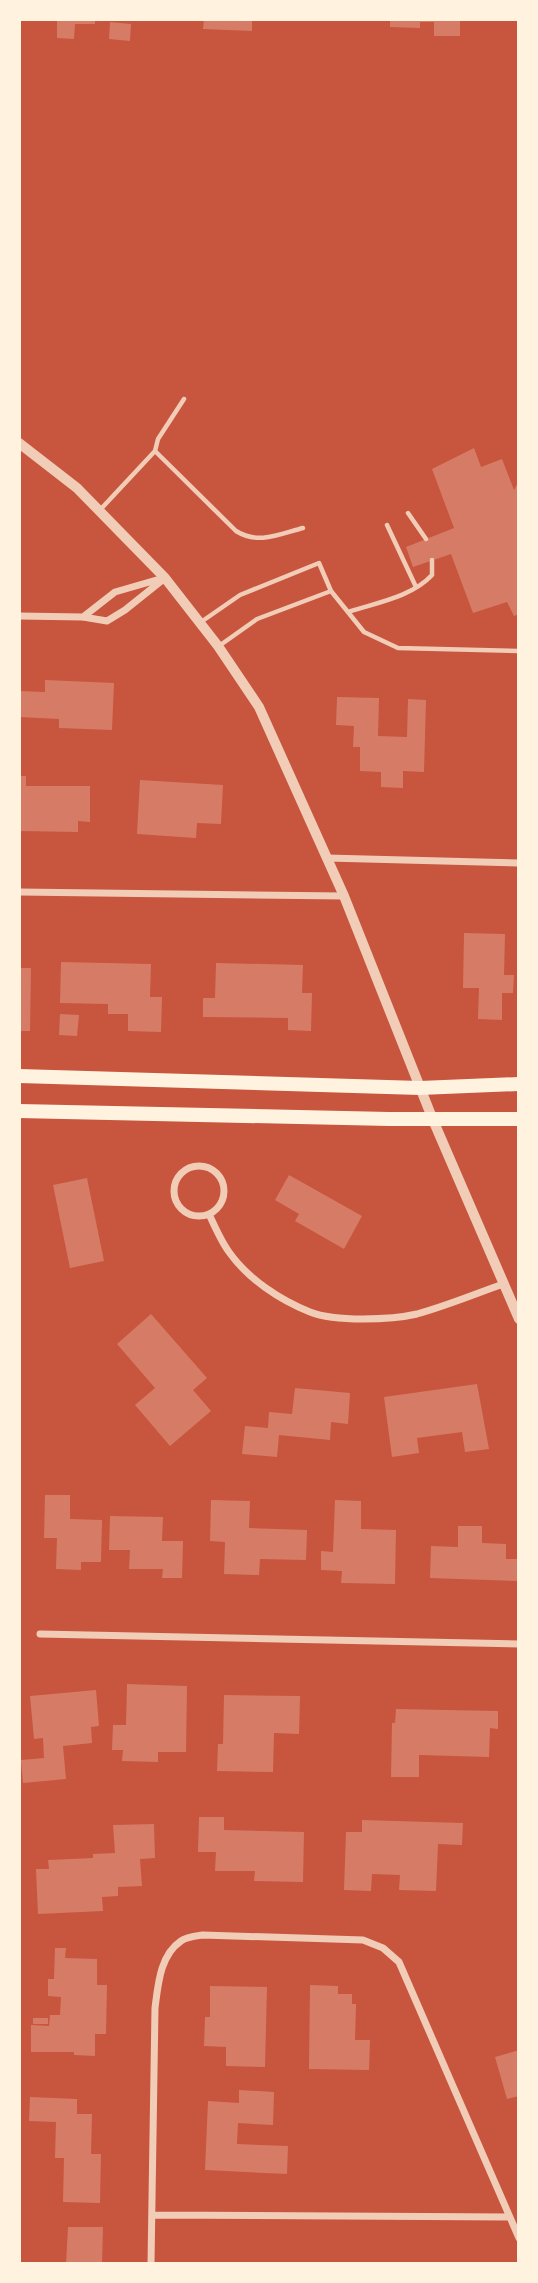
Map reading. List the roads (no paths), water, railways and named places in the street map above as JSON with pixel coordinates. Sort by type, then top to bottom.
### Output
[{"type":"main road","points":[[19,1076],[420,1088],[519,1084]]},
{"type":"main road","points":[[19,1111],[433,1120],[519,1119]]},
{"type":"street","points":[[19,443],[76,488],[165,578],[218,646],[259,707],[344,896],[433,1120],[519,1319]]},
{"type":"street","points":[[19,616],[83,617],[107,621],[165,578]]},
{"type":"street","points":[[83,617],[115,593],[165,578]]},
{"type":"street","points":[[327,858],[519,863]]},
{"type":"street","points":[[19,892],[344,896]]},
{"type":"street","points":[[203,1167],[210,1169],[221,1181],[224,1188],[220,1204],[209,1214],[192,1215],[179,1206],[174,1190],[181,1175],[187,1170],[203,1167]]},
{"type":"street","points":[[209,1214],[229,1252],[249,1275],[278,1296],[312,1313],[387,1319],[417,1314],[503,1284]]},
{"type":"street","points":[[40,1634],[519,1644]]},
{"type":"street","points":[[151,2264],[155,2008],[159,1980],[167,1954],[181,1940],[202,1935],[363,1940],[383,1948],[399,1962],[519,2238]]},
{"type":"street","points":[[153,2214],[509,2217]]},
{"type":"lane","points":[[99,511],[155,451],[158,439],[184,399]]},
{"type":"lane","points":[[155,451],[244,536],[260,539],[303,528]]},
{"type":"lane","points":[[408,513],[426,539]]},
{"type":"lane","points":[[387,525],[416,587]]},
{"type":"lane","points":[[348,612],[425,583],[432,575],[432,560]]},
{"type":"lane","points":[[200,622],[240,595],[319,563],[331,591],[364,632],[398,648],[519,651]]},
{"type":"lane","points":[[218,646],[257,619],[331,591]]}]
